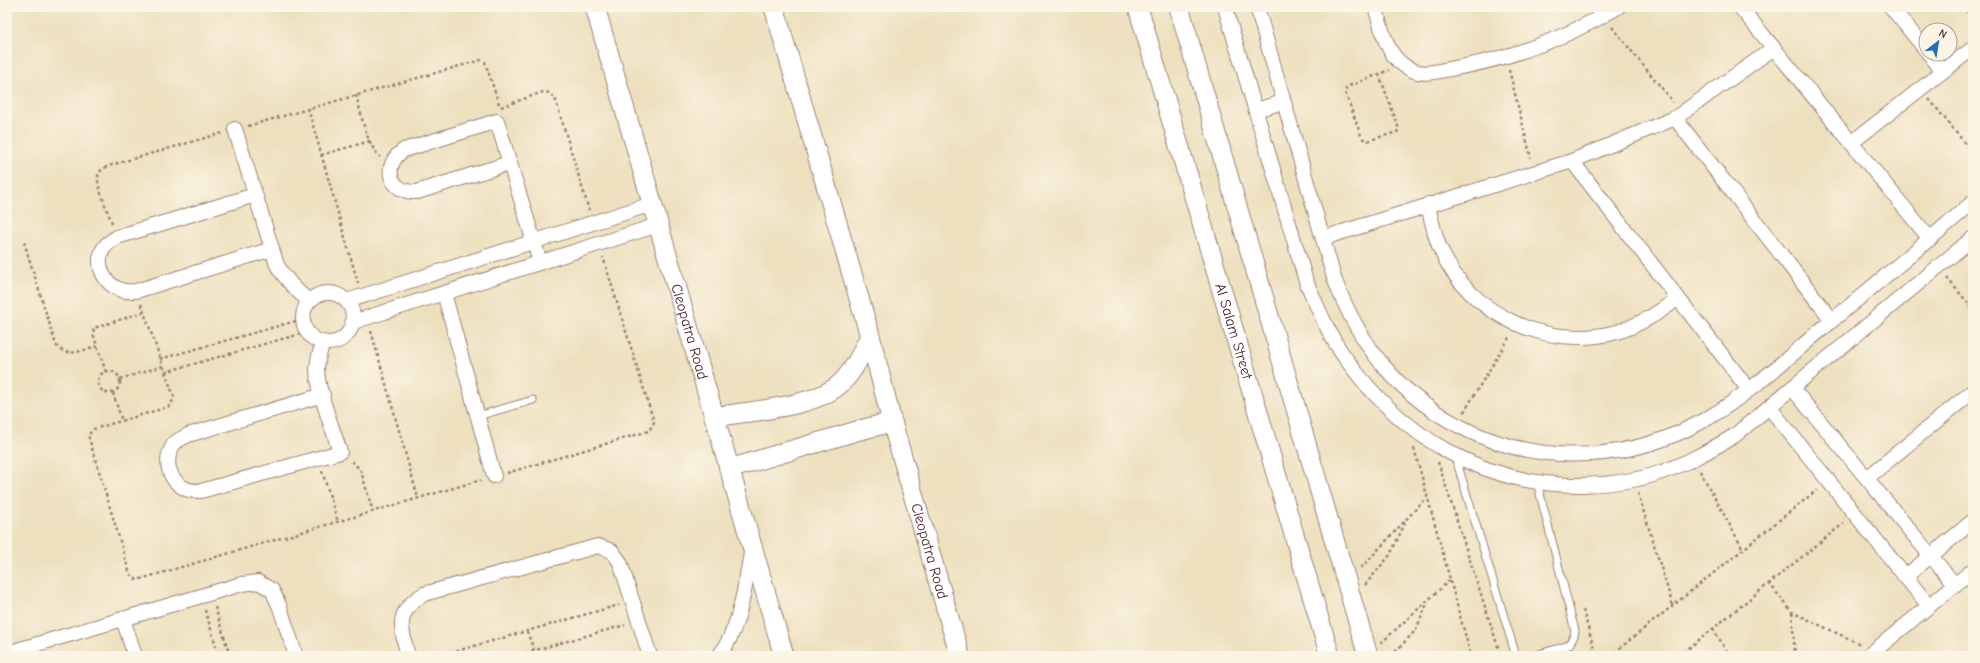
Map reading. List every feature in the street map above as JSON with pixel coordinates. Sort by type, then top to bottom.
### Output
[{"type":"main road","name":"Cleopatra Road","points":[[595,7],[784,656]]},
{"type":"main road","name":"Cleopatra Road","points":[[774,7],[870,336],[892,422],[960,656]]},
{"type":"main road","name":"Al Salam Street","points":[[1138,7],[1330,656]]},
{"type":"main road","points":[[1178,7],[1368,656]]},
{"type":"main road","points":[[714,417],[804,402],[822,396],[836,388],[846,378],[870,336]]},
{"type":"main road","points":[[729,469],[892,422]]},
{"type":"street","points":[[1225,7],[1306,281],[1324,321],[1345,358],[1372,391],[1407,424],[1431,441],[1474,465],[1514,479],[1560,486],[1606,484],[1651,476],[1694,460],[1734,436],[1973,238]]},
{"type":"street","points":[[1257,7],[1323,238],[1346,308],[1364,341],[1388,372],[1417,399],[1456,425],[1484,438],[1521,449],[1560,455],[1599,454],[1637,448],[1674,436],[1708,418],[1749,390],[1973,202]]},
{"type":"street","points":[[1375,7],[1388,47],[1394,57],[1402,65],[1423,74],[1482,64],[1540,46],[1603,16],[1618,7]]},
{"type":"street","points":[[1740,7],[1930,239]]},
{"type":"street","points":[[1891,7],[1918,40]]},
{"type":"street","points":[[1323,238],[1428,204],[1572,161],[1679,115],[1774,48]]},
{"type":"street","points":[[1851,142],[1973,48]]},
{"type":"street","points":[[1936,62],[1943,71]]},
{"type":"street","points":[[1256,110],[1283,102]]},
{"type":"street","points":[[1679,115],[1832,320]]},
{"type":"street","points":[[510,163],[417,192],[407,192],[399,188],[393,181],[390,172],[392,163],[397,155],[404,150],[496,121],[510,163],[540,262]]},
{"type":"street","points":[[235,129],[277,265],[296,291],[309,301]]},
{"type":"street","points":[[1572,161],[1749,390]]},
{"type":"street","points":[[255,195],[117,237],[106,245],[100,258],[101,272],[109,284],[122,291],[136,290],[272,249]]},
{"type":"street","points":[[347,301],[652,204]]},
{"type":"street","points":[[1428,204],[1432,227],[1452,270],[1466,288],[1484,304],[1503,318],[1518,324],[1547,334],[1570,337],[1594,336],[1617,332],[1639,324],[1660,313],[1678,298]]},
{"type":"street","points":[[353,322],[658,225]]},
{"type":"street","points":[[328,292],[339,295],[347,301],[352,311],[353,322],[350,331],[342,338],[333,342],[323,342],[314,339],[305,325],[304,309],[309,301],[318,294],[328,292]]},
{"type":"street","points":[[444,293],[494,476]]},
{"type":"street","points":[[323,342],[318,355],[317,369],[340,452],[201,491],[187,490],[175,482],[168,470],[168,455],[175,442],[188,435],[323,395]]},
{"type":"street","points":[[1792,388],[1955,585]]},
{"type":"street","points":[[1867,478],[1973,391]]},
{"type":"street","points":[[1769,407],[1929,606]]},
{"type":"street","points":[[1905,577],[1973,521]]},
{"type":"street","points":[[408,656],[400,626],[403,612],[412,602],[424,594],[585,548],[598,546],[612,551],[620,562],[650,656]]},
{"type":"street","points":[[719,656],[726,648],[735,628],[753,548]]},
{"type":"street","points":[[1871,654],[1973,570]]},
{"type":"street","points":[[7,653],[205,594],[242,584],[258,582],[272,590],[279,605],[296,656]]},
{"type":"street","points":[[123,619],[135,656]]},
{"type":"lane","points":[[478,416],[533,400]]},
{"type":"lane","points":[[1455,455],[1516,656]]},
{"type":"lane","points":[[1533,656],[1569,645],[1575,631],[1537,482]]},
{"type":"path","points":[[1603,16],[1679,115]]},
{"type":"path","points":[[1505,56],[1535,172]]},
{"type":"path","points":[[117,237],[98,177],[101,170],[108,166],[481,60],[485,62],[500,107],[500,117],[496,121]]},
{"type":"path","points":[[1379,74],[1399,129],[1367,141],[1362,138],[1345,90],[1348,86],[1402,65]]},
{"type":"path","points":[[1921,89],[1973,153]]},
{"type":"path","points":[[500,107],[543,92],[547,92],[555,98],[593,223]]},
{"type":"path","points":[[356,95],[374,150],[382,158],[392,163]]},
{"type":"path","points":[[308,108],[362,296]]},
{"type":"path","points":[[321,155],[370,141]]},
{"type":"path","points":[[24,242],[56,345],[65,353],[71,354],[97,346]]},
{"type":"path","points":[[1938,267],[1973,309]]},
{"type":"path","points":[[106,372],[93,331],[97,326],[144,312]]},
{"type":"path","points":[[367,317],[418,498]]},
{"type":"path","points":[[1456,425],[1518,324]]},
{"type":"path","points":[[160,359],[305,325]]},
{"type":"path","points":[[165,372],[305,325]]},
{"type":"path","points":[[120,379],[163,366]]},
{"type":"path","points":[[106,372],[114,372],[120,379],[119,388],[112,393],[107,393],[99,385],[100,377],[106,372]]},
{"type":"path","points":[[112,393],[122,421]]},
{"type":"path","points":[[1407,424],[1470,656]]},
{"type":"path","points":[[1431,441],[1500,656]]},
{"type":"path","points":[[340,452],[355,463],[361,471],[373,512]]},
{"type":"path","points":[[318,458],[338,522]]},
{"type":"path","points":[[1694,460],[1743,549]]},
{"type":"path","points":[[1610,656],[1828,481]]},
{"type":"path","points":[[1636,489],[1672,606]]},
{"type":"path","points":[[1349,592],[1406,519],[1427,497]]},
{"type":"path","points":[[1679,656],[1855,514]]},
{"type":"path","points":[[1349,592],[1381,568],[1390,555],[1406,519]]},
{"type":"path","points":[[1368,656],[1450,580]]},
{"type":"path","points":[[1769,583],[1792,612],[1871,654]]},
{"type":"path","points":[[205,594],[219,656]]},
{"type":"path","points":[[205,594],[230,656]]},
{"type":"path","points":[[1391,656],[1416,630],[1428,600]]},
{"type":"path","points":[[439,656],[633,602]]},
{"type":"path","points":[[1792,612],[1795,656]]},
{"type":"path","points":[[514,656],[639,621]]},
{"type":"path","points":[[1713,629],[1730,656]]},
{"type":"path","points":[[527,631],[534,650]]},
{"type":"path","points":[[1466,656],[1469,650]]}]
